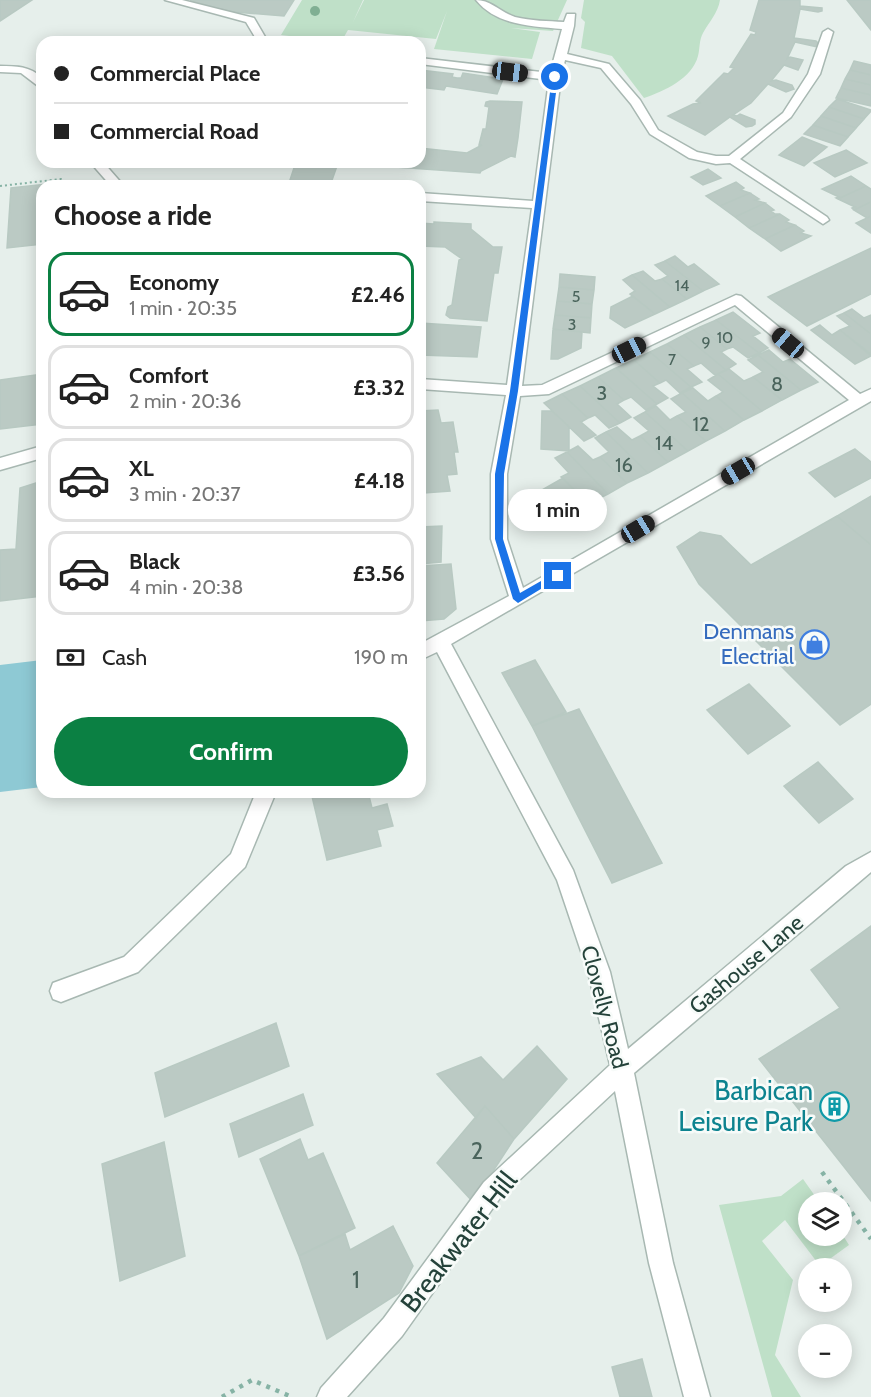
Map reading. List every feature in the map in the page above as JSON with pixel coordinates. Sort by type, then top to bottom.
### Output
[{"type":"street","points":[[170,0],[250,20],[260,36]]},
{"type":"street","points":[[481,0],[489,11],[505,18],[570,21],[555,77],[514,391],[500,474],[499,539],[518,599]]},
{"type":"street","points":[[561,56],[583,59],[605,66],[636,102],[654,132],[672,144],[693,155],[716,160],[732,159],[753,145],[786,115],[814,74],[828,32]]},
{"type":"street","points":[[426,62],[555,77]]},
{"type":"street","points":[[0,69],[21,69],[36,78]]},
{"type":"street","points":[[732,159],[823,220]]},
{"type":"street","points":[[102,168],[112,180]]},
{"type":"street","points":[[426,197],[538,205]]},
{"type":"street","points":[[426,385],[514,391],[544,390],[736,299],[866,398],[426,650]]},
{"type":"street","points":[[426,391],[466,388]]},
{"type":"street","points":[[0,464],[36,454]]},
{"type":"street","name":"Clovelly Road","points":[[441,642],[566,877],[599,972],[622,1069],[661,1263],[697,1397]]},
{"type":"street","points":[[61,991],[131,965],[238,860],[264,798]]},
{"type":"street","name":"Gashouse Lane","points":[[622,1069],[853,873],[871,861]]},
{"type":"street","name":"Breakwater Hill","points":[[330,1397],[393,1327],[492,1190],[622,1069]]},
{"type":"path","points":[[0,186],[36,182]]},
{"type":"path","points":[[822,1172],[871,1239]]},
{"type":"path","points":[[222,1397],[252,1380],[292,1397]]},
{"type":"green space","points":[[302,0],[363,0],[353,22],[364,0],[567,0],[553,31],[511,28],[540,32],[532,59],[434,49],[447,11],[436,39],[426,38],[426,36],[348,30],[344,36],[281,35]]},
{"type":"green space","points":[[584,0],[720,0],[702,36],[698,56],[690,71],[684,78],[668,88],[644,98],[612,56],[581,48],[585,22],[581,18]]},
{"type":"green space","points":[[803,1179],[812,1192],[798,1192],[798,1237],[785,1220],[762,1241],[793,1280],[775,1355],[801,1397],[772,1397],[719,1205],[781,1196]]},
{"type":"green space","points":[[805,1246],[848,1246],[831,1258],[814,1258]]},
{"type":"water","points":[[36,661],[36,788],[0,792],[0,665]]},
{"type":"building","points":[[0,0],[32,0],[0,21]]},
{"type":"building","points":[[190,0],[294,0],[284,16],[221,11]]},
{"type":"building","points":[[759,0],[800,0],[800,6],[822,8],[822,11],[818,12],[800,9],[794,38],[816,41],[819,44],[818,47],[795,42],[787,59],[790,57],[803,60],[798,70],[784,65],[771,81],[776,80],[792,85],[794,89],[786,92],[768,84],[751,103],[733,115],[740,114],[755,120],[752,126],[746,127],[730,117],[705,135],[668,116],[693,104],[701,103],[696,101],[724,73],[728,74],[734,68],[730,67],[751,34],[755,35],[756,32],[750,30]]},
{"type":"building","points":[[847,0],[871,0],[871,30]]},
{"type":"building","points":[[854,61],[871,65],[871,75],[850,70]]},
{"type":"building","points":[[850,70],[871,75],[871,85],[845,79]]},
{"type":"building","points":[[426,71],[453,74],[452,77],[457,78],[461,78],[463,73],[503,79],[497,94],[446,86],[444,90],[426,88]]},
{"type":"building","points":[[845,79],[871,85],[871,95],[841,88]]},
{"type":"building","points":[[841,88],[871,95],[871,106],[836,98]]},
{"type":"building","points":[[837,99],[871,111],[864,119],[829,107]]},
{"type":"building","points":[[486,102],[522,102],[515,157],[511,156],[480,173],[409,168],[426,168],[426,149],[467,153],[482,145],[479,145],[483,129],[486,129],[489,107],[485,106]]},
{"type":"building","points":[[829,107],[864,119],[856,128],[821,116]]},
{"type":"building","points":[[821,116],[856,128],[848,137],[813,125]]},
{"type":"building","points":[[813,125],[848,137],[840,146],[804,134]]},
{"type":"building","points":[[802,137],[827,147],[804,166],[779,155]]},
{"type":"building","points":[[846,150],[867,163],[835,177],[814,163]]},
{"type":"building","points":[[294,168],[336,168],[332,180],[290,180]]},
{"type":"building","points":[[708,169],[721,178],[703,185],[691,177]]},
{"type":"building","points":[[851,176],[866,186],[838,199],[836,198],[839,197],[822,189]]},
{"type":"building","points":[[736,182],[744,188],[741,190],[750,193],[720,206],[706,196]]},
{"type":"building","points":[[36,185],[36,245],[7,248],[11,188]]},
{"type":"building","points":[[866,186],[871,189],[871,202],[854,210],[852,208],[855,207],[838,199]]},
{"type":"building","points":[[750,193],[759,199],[755,200],[765,203],[735,217],[720,206]]},
{"type":"building","points":[[871,202],[871,216],[867,218],[854,210]]},
{"type":"building","points":[[765,203],[774,210],[771,211],[775,214],[780,214],[749,228],[735,217]]},
{"type":"building","points":[[780,214],[789,220],[786,222],[795,225],[765,239],[749,228]]},
{"type":"building","points":[[871,216],[871,233],[856,223]]},
{"type":"building","points":[[434,222],[471,224],[471,229],[493,247],[502,247],[498,273],[494,273],[487,321],[450,318],[446,315],[448,307],[452,305],[459,260],[462,259],[445,247],[426,246],[426,223],[434,224]]},
{"type":"building","points":[[795,225],[804,231],[801,233],[811,236],[781,251],[765,239]]},
{"type":"building","points":[[871,248],[871,294],[807,326],[768,297]]},
{"type":"building","points":[[675,256],[688,267],[694,264],[719,284],[703,291],[665,261]]},
{"type":"building","points":[[665,261],[703,291],[687,299],[662,279],[668,276],[655,265]]},
{"type":"building","points":[[643,271],[655,281],[662,279],[687,299],[670,307],[632,275]]},
{"type":"building","points":[[560,274],[595,277],[594,290],[559,287]]},
{"type":"building","points":[[632,275],[670,307],[655,314],[630,294],[635,291],[623,280]]},
{"type":"building","points":[[559,287],[594,290],[592,304],[557,301]]},
{"type":"building","points":[[633,296],[655,314],[625,328],[610,318],[611,307]]},
{"type":"building","points":[[557,301],[592,304],[591,318],[555,315]]},
{"type":"building","points":[[852,309],[864,318],[871,315],[871,334],[844,313]]},
{"type":"building","points":[[733,312],[760,333],[753,336],[768,348],[759,353],[716,320]]},
{"type":"building","points":[[844,313],[871,334],[871,354],[840,330],[850,326],[837,316]]},
{"type":"building","points":[[555,315],[591,318],[590,333],[553,329]]},
{"type":"building","points":[[716,320],[759,353],[748,358],[733,347],[727,349],[700,327]]},
{"type":"building","points":[[426,323],[481,327],[477,357],[426,355]]},
{"type":"building","points":[[820,325],[832,335],[840,330],[871,356],[855,364],[811,330]]},
{"type":"building","points":[[700,327],[727,349],[721,352],[736,364],[726,370],[684,335]]},
{"type":"building","points":[[553,329],[582,332],[581,348],[558,359],[551,359]]},
{"type":"building","points":[[684,335],[726,370],[715,375],[701,363],[694,366],[667,344]]},
{"type":"building","points":[[667,344],[694,366],[687,369],[702,382],[691,387],[650,352]]},
{"type":"building","points":[[769,350],[783,362],[790,359],[818,382],[801,390],[758,355]]},
{"type":"building","points":[[650,352],[691,387],[680,393],[666,380],[660,383],[634,360]]},
{"type":"building","points":[[758,355],[801,390],[782,400],[753,377],[763,372],[748,360]]},
{"type":"building","points":[[634,360],[660,383],[653,386],[668,398],[657,404],[616,368]]},
{"type":"building","points":[[616,368],[657,404],[646,410],[631,397],[624,400],[598,377]]},
{"type":"building","points":[[729,369],[744,381],[753,377],[782,400],[762,411],[718,374]]},
{"type":"building","points":[[718,374],[762,411],[744,420],[716,396],[723,392],[708,380]]},
{"type":"building","points":[[36,375],[36,425],[0,429],[0,380]]},
{"type":"building","points":[[598,377],[624,400],[617,404],[631,417],[620,423],[580,386]]},
{"type":"building","points":[[580,386],[620,423],[609,428],[595,415],[588,418],[562,394]]},
{"type":"building","points":[[693,388],[708,401],[716,396],[744,420],[725,431],[682,393]]},
{"type":"building","points":[[682,393],[725,431],[706,441],[677,416],[686,412],[671,399]]},
{"type":"building","points":[[562,394],[588,418],[581,422],[596,435],[584,441],[544,403]]},
{"type":"building","points":[[656,406],[670,420],[677,416],[706,441],[688,451],[645,412]]},
{"type":"building","points":[[438,410],[441,423],[453,422],[458,452],[454,452],[457,474],[447,475],[450,491],[426,493],[426,411]]},
{"type":"building","points":[[542,411],[552,411],[569,427],[569,451],[541,449]]},
{"type":"building","points":[[645,412],[688,451],[668,462],[640,436],[649,431],[634,418]]},
{"type":"building","points":[[617,427],[632,440],[640,436],[668,462],[648,473],[606,432]]},
{"type":"building","points":[[606,432],[648,473],[627,483],[600,457],[609,452],[595,438]]},
{"type":"building","points":[[578,446],[593,460],[600,457],[627,483],[608,494],[567,452]]},
{"type":"building","points":[[855,449],[871,462],[871,478],[835,497],[809,473]]},
{"type":"building","points":[[567,452],[608,494],[588,504],[561,477],[569,473],[555,458]]},
{"type":"building","points":[[563,478],[588,504],[564,519],[543,520],[533,510],[535,494]]},
{"type":"building","points":[[36,483],[36,597],[0,601],[0,550],[16,549],[20,488]]},
{"type":"building","points":[[871,496],[871,545],[837,516]]},
{"type":"building","name":"Denmans Electrial","points":[[837,516],[871,545],[871,704],[840,725],[699,584],[677,547],[700,532],[721,536],[751,565]]},
{"type":"building","points":[[442,526],[441,562],[426,563],[426,527]]},
{"type":"building","points":[[451,564],[456,609],[444,619],[426,620],[426,566]]},
{"type":"building","points":[[535,660],[566,712],[532,726],[502,673]]},
{"type":"building","points":[[749,684],[790,726],[748,754],[707,710]]},
{"type":"building","points":[[579,709],[662,863],[612,883],[532,726]]},
{"type":"building","points":[[818,762],[853,799],[819,823],[784,786]]},
{"type":"building","points":[[312,798],[370,798],[372,808],[387,804],[393,826],[377,830],[381,846],[327,860]]},
{"type":"building","name":"Barbican Leisure Park","points":[[871,926],[871,1201],[759,1059],[840,1008],[811,970]]},
{"type":"building","points":[[276,1023],[289,1066],[165,1117],[155,1073]]},
{"type":"building","points":[[537,1046],[567,1079],[514,1139],[485,1106],[476,1118],[437,1074],[481,1057],[503,1080]]},
{"type":"building","points":[[303,1094],[313,1125],[239,1157],[230,1124]]},
{"type":"building","points":[[485,1106],[514,1139],[473,1202],[437,1163]]},
{"type":"building","points":[[300,1139],[308,1160],[323,1153],[355,1228],[299,1256],[260,1159]]},
{"type":"building","points":[[164,1142],[185,1256],[120,1281],[102,1164]]},
{"type":"building","points":[[393,1226],[413,1266],[399,1293],[327,1339],[299,1256],[345,1234],[350,1250]]},
{"type":"building","points":[[642,1359],[652,1397],[620,1397],[612,1367]]},
{"type":"place","name":"Denmans Electrial","points":[[815,644]]},
{"type":"place","name":"Barbican Leisure Park","points":[[834,1107]]},
{"type":"route","points":[[555,77],[514,391],[500,474],[499,539],[518,599],[558,576]]}]
